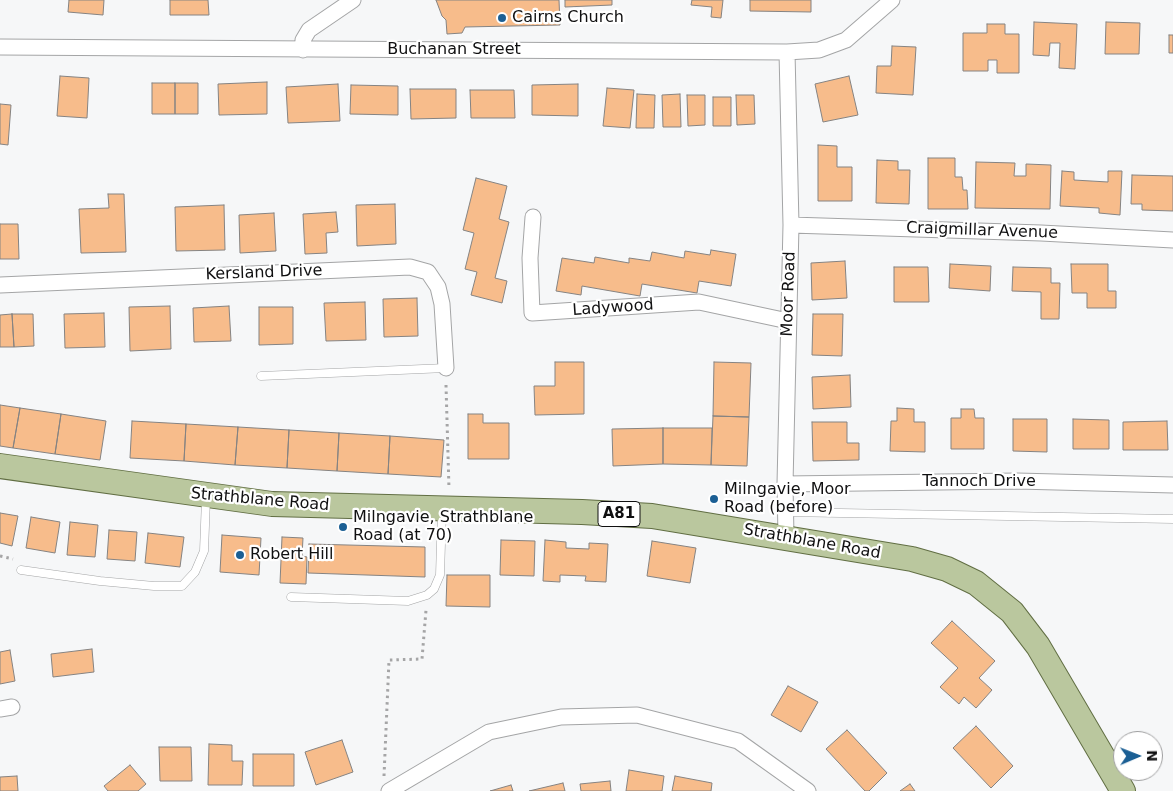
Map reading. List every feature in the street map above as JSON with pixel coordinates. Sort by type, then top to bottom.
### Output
[{"type":"main road","name":"Strathblane Road","points":[[0,466],[206,497],[272,504],[582,512],[652,516],[912,559],[947,569],[976,583],[1012,612],[1038,646],[1123,791]]},
{"type":"street","points":[[303,50],[303,40],[308,30],[353,0]]},
{"type":"street","name":"Buchanan Street","points":[[0,47],[787,52],[819,50],[846,40],[892,0]]},
{"type":"street","name":"Moor Road","points":[[786,537],[785,484],[791,225],[787,52]]},
{"type":"street","name":"Ladywood","points":[[532,217],[530,258],[532,314],[699,302],[788,322]]},
{"type":"street","name":"Craigmillar Avenue","points":[[791,225],[1041,233],[1173,240]]},
{"type":"street","name":"Kersland Drive","points":[[0,285],[410,267],[428,272],[438,287],[442,304],[446,368]]},
{"type":"street","name":"Tannoch Drive","points":[[785,484],[1018,481],[1173,484]]},
{"type":"street","points":[[388,791],[489,732],[561,717],[638,715],[738,741],[808,791]]},
{"type":"lane","points":[[262,376],[446,368]]},
{"type":"lane","points":[[20,570],[118,583],[182,586],[196,572],[204,552],[206,497]]},
{"type":"lane","points":[[290,598],[408,601],[427,596],[434,589],[440,575],[446,509]]},
{"type":"lane","points":[[785,512],[1173,519]]},
{"type":"path","points":[[446,368],[446,509]]},
{"type":"path","points":[[384,773],[389,660],[422,659],[427,596]]},
{"type":"building","points":[[69,0],[104,0],[103,15],[68,12]]},
{"type":"building","points":[[170,0],[208,0],[209,15],[170,15]]},
{"type":"building","name":"Cairns Church","points":[[436,0],[559,0],[560,25],[465,27],[462,33],[447,34],[446,20],[442,16]]},
{"type":"building","points":[[565,0],[612,0],[612,5],[565,7]]},
{"type":"building","points":[[692,0],[723,0],[721,18],[711,17],[712,7],[691,5]]},
{"type":"building","points":[[750,0],[811,0],[811,12],[750,11]]},
{"type":"building","points":[[1034,22],[1077,24],[1075,69],[1059,68],[1060,43],[1050,43],[1049,56],[1033,55]]},
{"type":"building","points":[[1106,22],[1140,23],[1139,54],[1105,54]]},
{"type":"building","points":[[987,24],[1005,24],[1005,34],[1019,34],[1019,73],[997,73],[997,60],[988,60],[988,71],[963,71],[963,33],[987,33]]},
{"type":"building","points":[[1169,35],[1173,35],[1173,53],[1169,53]]},
{"type":"building","points":[[892,46],[916,47],[913,95],[876,93],[877,66],[891,66]]},
{"type":"building","points":[[60,76],[89,78],[87,118],[57,116]]},
{"type":"building","points":[[849,76],[858,115],[823,122],[815,84]]},
{"type":"building","points":[[267,82],[267,114],[219,115],[218,84]]},
{"type":"building","points":[[152,83],[175,83],[175,114],[152,114]]},
{"type":"building","points":[[175,83],[198,83],[198,114],[175,114]]},
{"type":"building","points":[[338,84],[340,121],[288,123],[286,87]]},
{"type":"building","points":[[578,84],[578,116],[532,115],[532,85]]},
{"type":"building","points":[[351,85],[398,86],[398,115],[350,114]]},
{"type":"building","points":[[607,88],[634,90],[630,128],[603,126]]},
{"type":"building","points":[[410,89],[456,89],[456,118],[411,119]]},
{"type":"building","points":[[470,90],[514,90],[515,118],[471,118]]},
{"type":"building","points":[[637,94],[655,95],[654,128],[636,128]]},
{"type":"building","points":[[680,94],[681,127],[663,127],[662,95]]},
{"type":"building","points":[[687,95],[705,95],[705,125],[688,126]]},
{"type":"building","points":[[736,95],[754,95],[755,124],[737,125]]},
{"type":"building","points":[[713,97],[731,97],[731,126],[713,126]]},
{"type":"building","points":[[0,104],[11,105],[8,145],[0,144]]},
{"type":"building","points":[[818,145],[837,146],[837,167],[852,167],[852,201],[818,201]]},
{"type":"building","points":[[928,158],[955,158],[955,177],[962,177],[963,190],[967,190],[968,209],[928,209]]},
{"type":"building","points":[[877,160],[898,161],[898,170],[910,170],[909,204],[876,203]]},
{"type":"building","points":[[976,162],[1015,163],[1014,176],[1026,176],[1026,164],[1051,165],[1050,209],[975,208]]},
{"type":"building","points":[[1062,171],[1074,172],[1074,180],[1108,182],[1108,171],[1122,171],[1120,215],[1099,213],[1099,208],[1060,206]]},
{"type":"building","points":[[1132,175],[1173,176],[1173,211],[1142,210],[1142,204],[1131,204]]},
{"type":"building","points":[[476,178],[507,186],[499,219],[509,222],[495,278],[507,281],[502,303],[471,295],[477,272],[465,269],[474,233],[463,230]]},
{"type":"building","points":[[108,194],[124,194],[126,252],[81,253],[79,209],[109,208]]},
{"type":"building","points":[[395,204],[396,244],[357,246],[356,205]]},
{"type":"building","points":[[224,205],[225,250],[176,251],[175,207]]},
{"type":"building","points":[[336,212],[338,232],[326,233],[327,253],[305,254],[303,214]]},
{"type":"building","points":[[274,213],[276,251],[240,253],[239,215]]},
{"type":"building","points":[[0,224],[18,224],[19,259],[0,259]]},
{"type":"building","points":[[711,250],[736,254],[731,286],[699,281],[697,293],[642,284],[640,296],[582,286],[581,295],[556,291],[562,258],[594,263],[595,257],[629,263],[629,258],[650,261],[652,252],[684,258],[685,251],[710,255]]},
{"type":"building","points":[[845,261],[847,298],[812,300],[811,263]]},
{"type":"building","points":[[950,264],[991,266],[990,291],[949,288]]},
{"type":"building","points":[[1071,264],[1108,264],[1108,291],[1116,291],[1116,308],[1087,308],[1087,293],[1072,293]]},
{"type":"building","points":[[894,267],[928,267],[929,302],[894,302]]},
{"type":"building","points":[[1013,267],[1051,268],[1051,283],[1060,283],[1059,319],[1041,319],[1041,292],[1012,291]]},
{"type":"building","points":[[417,298],[418,336],[384,337],[383,299]]},
{"type":"building","points":[[365,302],[366,340],[326,341],[324,303]]},
{"type":"building","points":[[170,306],[171,349],[130,351],[129,307]]},
{"type":"building","points":[[229,306],[231,341],[194,342],[193,308]]},
{"type":"building","points":[[259,307],[293,307],[293,344],[259,345]]},
{"type":"building","points":[[104,313],[105,347],[65,348],[64,314]]},
{"type":"building","points":[[12,314],[33,314],[34,346],[14,347]]},
{"type":"building","points":[[12,314],[14,347],[0,347],[0,315]]},
{"type":"building","points":[[813,314],[843,314],[842,356],[812,355]]},
{"type":"building","points":[[555,362],[584,362],[584,414],[535,415],[534,386],[555,386]]},
{"type":"building","points":[[714,362],[751,363],[749,417],[713,416]]},
{"type":"building","points":[[850,375],[851,407],[813,409],[812,377]]},
{"type":"building","points":[[0,405],[20,408],[13,448],[0,446]]},
{"type":"building","points":[[20,408],[61,414],[55,454],[13,448]]},
{"type":"building","points":[[897,408],[914,409],[914,422],[925,422],[925,452],[890,451],[891,421],[897,421]]},
{"type":"building","points":[[961,409],[974,409],[975,418],[984,418],[984,449],[951,449],[951,418],[961,418]]},
{"type":"building","points":[[61,414],[106,421],[100,460],[55,454]]},
{"type":"building","points":[[468,414],[483,414],[483,423],[509,423],[509,459],[468,459]]},
{"type":"building","points":[[713,416],[749,417],[747,466],[711,465]]},
{"type":"building","points":[[1013,419],[1047,419],[1047,452],[1013,451]]},
{"type":"building","points":[[1073,419],[1109,420],[1109,449],[1073,449]]},
{"type":"building","points":[[132,421],[186,424],[184,461],[130,458]]},
{"type":"building","points":[[1167,421],[1168,450],[1123,450],[1123,422]]},
{"type":"building","points":[[812,422],[847,422],[847,443],[859,443],[859,460],[813,461]]},
{"type":"building","points":[[186,424],[238,427],[235,465],[184,461]]},
{"type":"building","points":[[238,427],[289,430],[287,468],[235,465]]},
{"type":"building","points":[[663,428],[663,464],[613,466],[612,429]]},
{"type":"building","points":[[663,428],[712,428],[711,465],[663,464]]},
{"type":"building","points":[[289,430],[339,433],[337,471],[287,468]]},
{"type":"building","points":[[339,433],[390,436],[388,474],[337,471]]},
{"type":"building","points":[[390,436],[444,440],[441,477],[388,474]]},
{"type":"building","points":[[0,513],[18,516],[12,546],[0,543]]},
{"type":"building","points":[[31,517],[60,522],[55,553],[26,548]]},
{"type":"building","points":[[70,522],[98,525],[95,557],[67,555]]},
{"type":"building","points":[[109,530],[137,532],[135,561],[107,559]]},
{"type":"building","points":[[148,533],[184,537],[180,567],[145,563]]},
{"type":"building","name":"Robert Hill","points":[[222,535],[261,538],[259,575],[220,572]]},
{"type":"building","points":[[282,537],[303,538],[302,556],[307,557],[306,584],[280,583]]},
{"type":"building","points":[[501,540],[535,541],[534,576],[500,575]]},
{"type":"building","points":[[545,540],[566,542],[566,548],[589,549],[589,543],[608,544],[606,582],[585,581],[586,576],[560,575],[560,582],[543,581]]},
{"type":"building","points":[[652,541],[696,548],[690,583],[647,576]]},
{"type":"building","points":[[309,544],[425,547],[425,577],[308,573]]},
{"type":"building","points":[[447,575],[490,575],[490,607],[446,606]]},
{"type":"building","points":[[952,621],[995,661],[979,678],[992,690],[976,708],[964,697],[959,704],[940,687],[958,668],[931,643]]},
{"type":"building","points":[[92,649],[94,672],[53,677],[51,654]]},
{"type":"building","points":[[10,650],[15,681],[0,684],[0,652]]},
{"type":"building","points":[[788,686],[818,702],[801,732],[771,715]]},
{"type":"building","points":[[976,726],[1013,766],[991,788],[953,748]]},
{"type":"building","points":[[847,730],[887,773],[869,791],[865,791],[826,749]]},
{"type":"building","points":[[342,740],[353,772],[316,785],[305,752]]},
{"type":"building","points":[[209,744],[232,745],[232,761],[243,761],[242,785],[208,785]]},
{"type":"building","points":[[159,747],[191,747],[192,781],[160,781]]},
{"type":"building","points":[[253,754],[294,754],[294,786],[253,786]]},
{"type":"building","points":[[130,765],[146,784],[138,791],[108,791],[104,786]]},
{"type":"building","points":[[629,770],[664,776],[662,791],[626,791]]},
{"type":"building","points":[[17,776],[18,791],[0,791],[0,777]]},
{"type":"building","points":[[675,776],[712,783],[711,791],[672,791]]},
{"type":"building","points":[[610,781],[611,791],[581,791],[580,784]]},
{"type":"building","points":[[563,783],[565,791],[529,791]]},
{"type":"building","points":[[910,784],[915,791],[900,791]]},
{"type":"building","points":[[511,785],[513,791],[490,791]]},
{"type":"place","name":"Cairns Church","points":[[502,18]]},
{"type":"place","name":"Milngavie, Moor Road (before)","points":[[714,499]]},
{"type":"place","name":"Milngavie, Strathblane Road (at 70)","points":[[343,527]]},
{"type":"place","name":"Robert Hill","points":[[240,555]]}]
